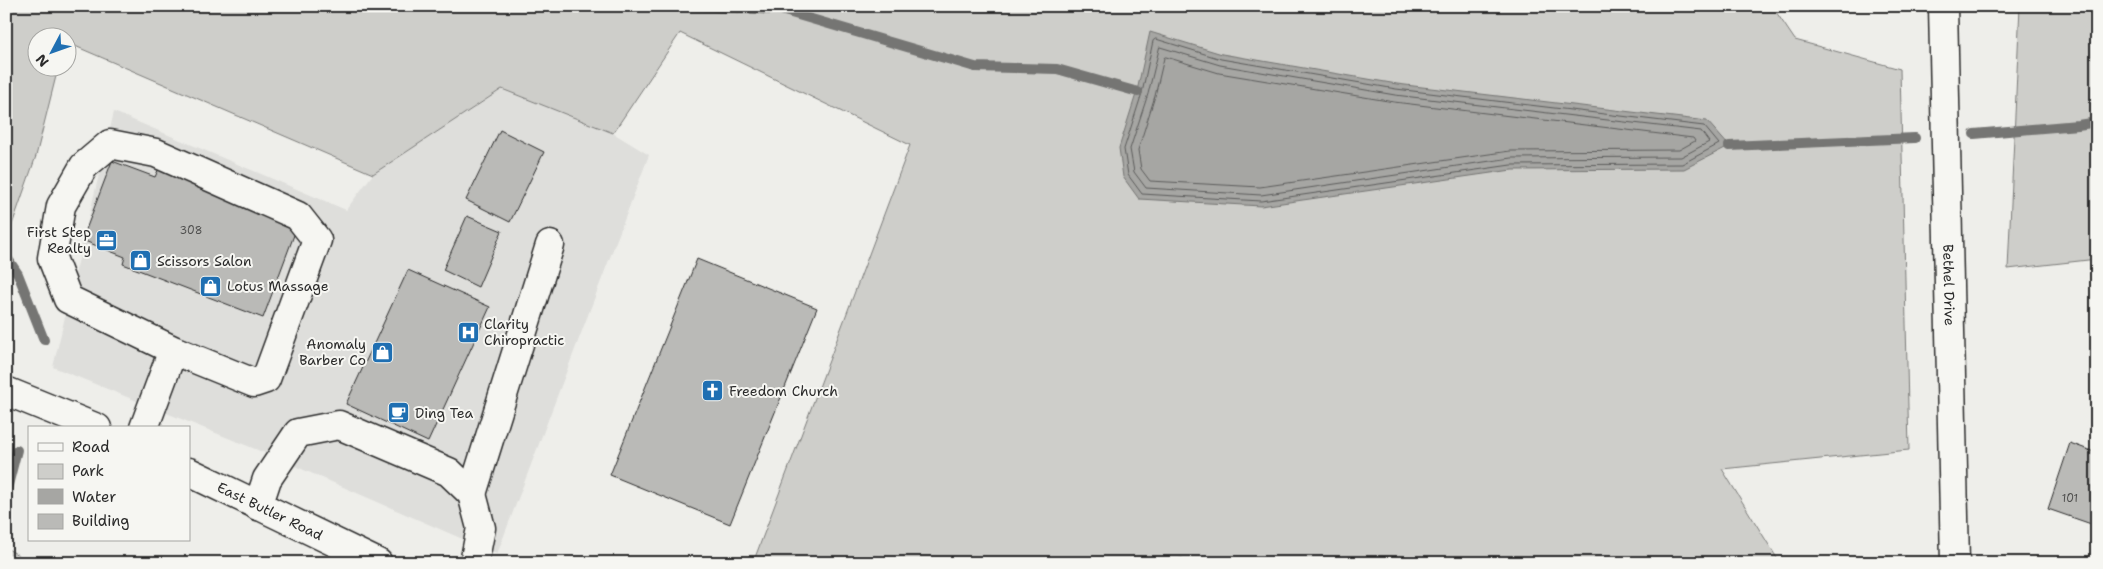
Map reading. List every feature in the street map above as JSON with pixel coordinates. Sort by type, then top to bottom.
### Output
[{"type":"street","name":"Bethel Drive","points":[[1943,6],[1955,563]]},
{"type":"street","points":[[110,144],[156,153],[298,216],[317,240],[266,378],[254,383],[173,350],[68,299],[52,258],[61,206],[84,166],[110,144]]},
{"type":"street","points":[[472,494],[550,245]]},
{"type":"street","points":[[145,426],[173,350]]},
{"type":"street","points":[[6,391],[92,426]]},
{"type":"street","points":[[258,506],[267,479],[298,433],[339,425],[449,472],[472,494],[481,528],[474,563]]},
{"type":"street","name":"East Butler Road","points":[[190,472],[366,560]]},
{"type":"shaded area","points":[[502,89],[613,133],[649,155],[497,554],[265,453],[53,367],[114,112],[346,210],[373,174]]},
{"type":"green space","points":[[6,6],[1772,6],[1795,40],[1900,69],[1909,450],[1722,469],[1780,563],[1188,563],[1182,558],[1167,563],[753,563],[910,145],[680,33],[613,133],[502,89],[373,174],[78,47],[78,28],[28,28],[28,78],[56,78],[36,156],[6,242]]},
{"type":"green space","points":[[2020,6],[2097,6],[2097,259],[2008,269]]},
{"type":"green space","points":[[6,548],[32,563],[6,563]]},
{"type":"water","points":[[1150,32],[1222,54],[1397,84],[1707,121],[1729,146],[1684,169],[1512,170],[1261,206],[1139,199],[1123,177],[1119,148],[1137,91]]},
{"type":"building","points":[[500,130],[544,152],[510,222],[466,200]]},
{"type":"building","points":[[112,161],[155,177],[160,166],[300,219],[263,318],[123,264],[125,257],[82,240]]},
{"type":"building","points":[[467,216],[502,231],[478,287],[443,270]]},
{"type":"building","name":"Freedom Church","points":[[697,259],[817,308],[730,524],[610,475]]},
{"type":"building","points":[[408,270],[490,307],[428,442],[346,404]]},
{"type":"building","points":[[2070,443],[2097,453],[2097,526],[2048,509]]},
{"type":"waterway","points":[[691,6],[781,10],[975,67],[1057,69],[1138,92]]},
{"type":"waterway","points":[[1974,134],[2097,122]]},
{"type":"waterway","points":[[1729,146],[1915,138]]},
{"type":"waterway","points":[[6,256],[18,274],[44,340]]},
{"type":"waterway","points":[[6,493],[17,450]]},
{"type":"place","name":"First Step Realty","points":[[107,240]]},
{"type":"place","name":"Scissors Salon","points":[[141,261]]},
{"type":"place","name":"Lotus Massage","points":[[211,286]]},
{"type":"place","name":"Clarity Chiropractic","points":[[468,332]]},
{"type":"place","name":"Anomaly Barber Co","points":[[382,352]]},
{"type":"place","name":"Freedom Church","points":[[713,391]]},
{"type":"place","name":"Ding Tea","points":[[399,413]]}]
